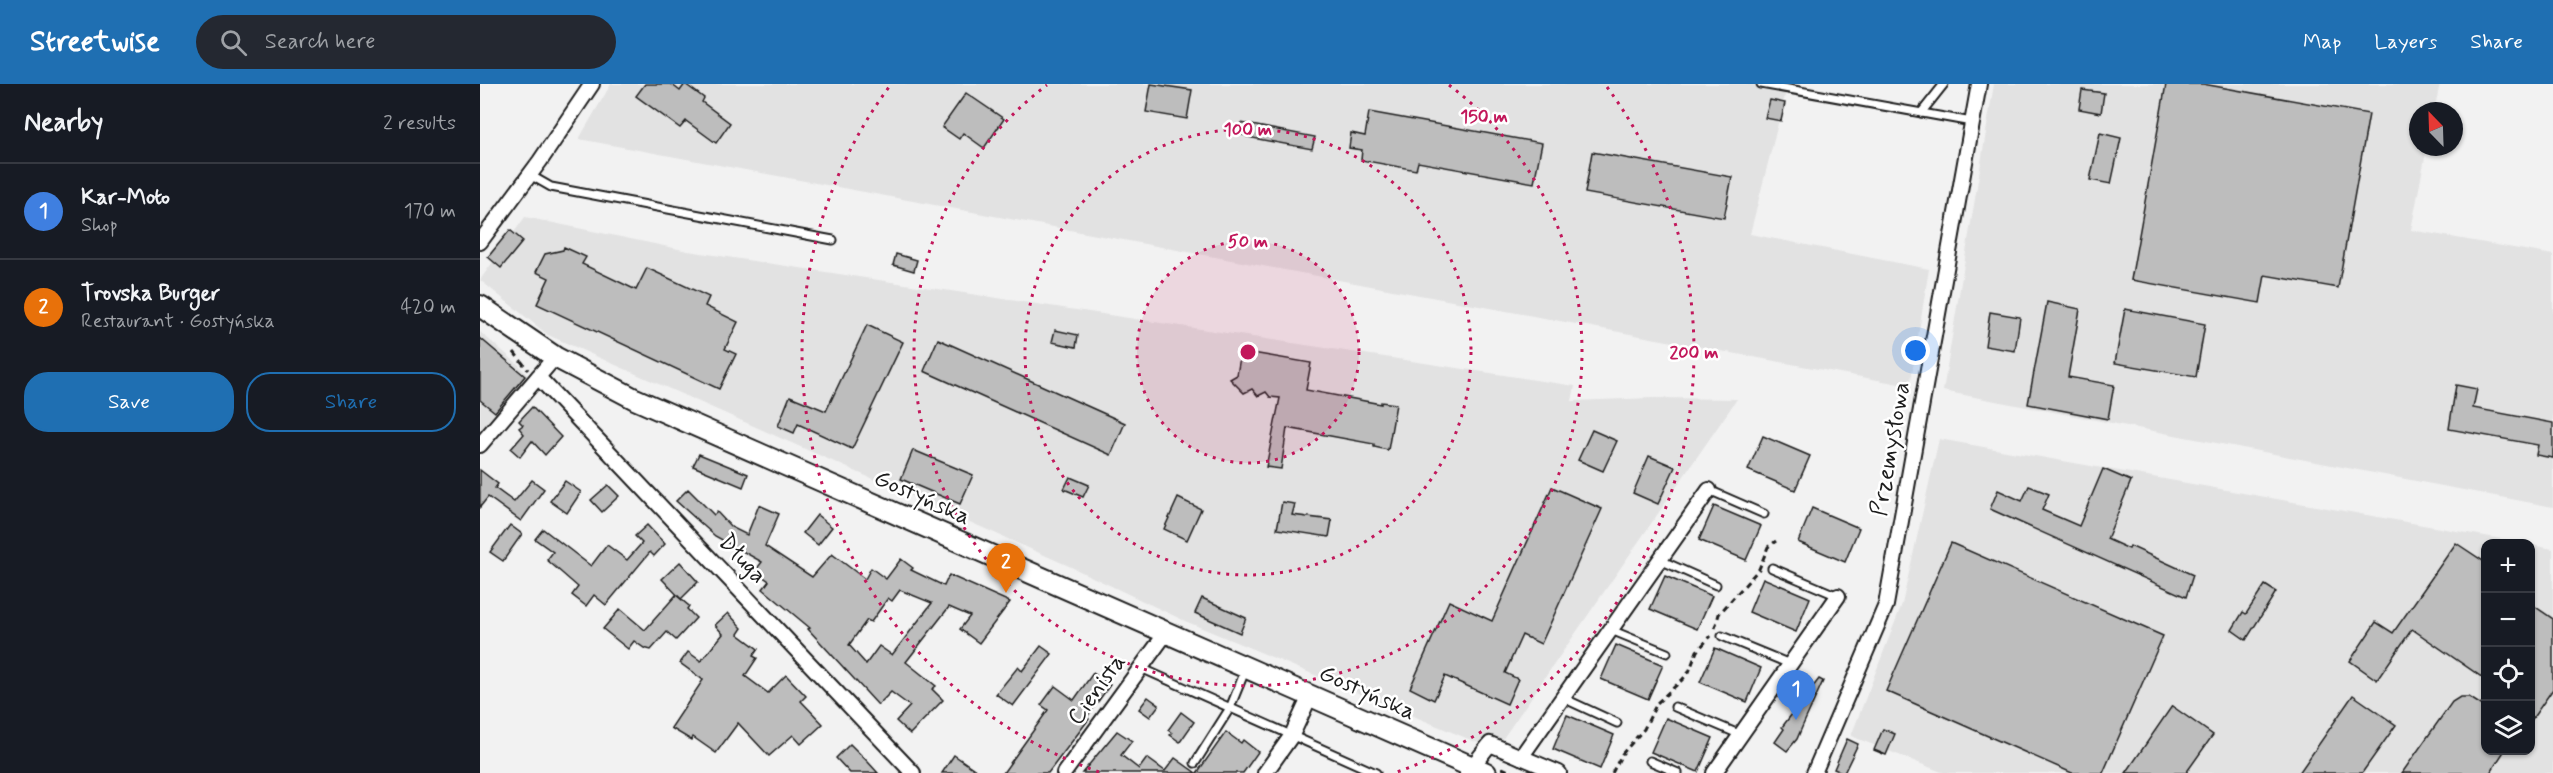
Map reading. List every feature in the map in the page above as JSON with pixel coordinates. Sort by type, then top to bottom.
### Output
[{"type":"main road","name":"Gostyńska","points":[[480,306],[555,357],[604,384],[672,416],[1310,696],[1475,771]]},
{"type":"street","points":[[480,242],[530,175],[592,84]]},
{"type":"street","name":"Przemysłowa","points":[[1814,773],[1886,605],[1979,84]]},
{"type":"street","points":[[480,445],[534,374],[555,357]]},
{"type":"street","name":"Długa","points":[[534,374],[913,773]]},
{"type":"street","points":[[1521,757],[1709,490]]},
{"type":"street","points":[[1714,773],[1838,596]]},
{"type":"street","name":"Cienista","points":[[1064,773],[1166,633]]},
{"type":"street","points":[[1265,773],[1292,735],[1310,696]]},
{"type":"street","points":[[1475,771],[1490,744],[1559,773]]},
{"type":"lane","points":[[1761,84],[1972,122]]},
{"type":"lane","points":[[1921,113],[1944,84]]},
{"type":"lane","points":[[530,175],[551,187],[833,240]]},
{"type":"lane","points":[[1709,490],[1764,514]]},
{"type":"lane","points":[[1660,560],[1716,585]]},
{"type":"lane","points":[[1772,568],[1838,596]]},
{"type":"lane","points":[[1610,630],[1667,653]]},
{"type":"lane","points":[[1722,636],[1790,664]]},
{"type":"lane","points":[[1140,668],[1376,773]]},
{"type":"lane","points":[[1195,763],[1230,708],[1246,668]]},
{"type":"lane","points":[[1563,698],[1617,723]]},
{"type":"lane","points":[[1675,706],[1741,735]]},
{"type":"lane","points":[[1650,761],[1678,773]]},
{"type":"path","points":[[512,350],[534,374]]},
{"type":"path","points":[[1612,773],[1622,754],[1650,720],[1657,703],[1689,672],[1697,651],[1713,635],[1719,614],[1759,569],[1768,547],[1776,541]]},
{"type":"shaded area","points":[[611,84],[1788,84],[1750,234],[1929,269],[1910,386],[579,139]]},
{"type":"shaded area","points":[[1994,84],[2440,84],[2436,102],[2409,102],[2409,156],[2425,156],[2411,230],[2553,255],[2553,507],[1943,391]]},
{"type":"shaded area","points":[[525,217],[688,251],[1575,386],[1572,401],[1653,398],[1737,399],[1495,750],[1185,621],[1069,566],[548,335],[480,280]]},
{"type":"shaded area","points":[[480,332],[519,365],[528,376],[480,435]]},
{"type":"shaded area","points":[[1939,439],[2502,539],[2481,539],[2481,755],[2535,755],[2535,546],[2553,549],[2553,773],[1944,773],[1851,736],[1902,604]]},
{"type":"building","points":[[645,84],[671,84],[680,91],[685,84],[704,98],[702,102],[730,123],[716,143],[686,121],[680,128],[636,96]]},
{"type":"building","points":[[1151,84],[1192,90],[1187,119],[1146,112]]},
{"type":"building","points":[[2166,84],[2203,84],[2369,114],[2338,288],[2265,275],[2260,303],[2131,280]]},
{"type":"building","points":[[2082,90],[2104,93],[2101,113],[2079,109]]},
{"type":"building","points":[[966,93],[1004,119],[984,148],[963,133],[959,139],[942,127]]},
{"type":"building","points":[[1770,100],[1785,103],[1781,121],[1765,118]]},
{"type":"building","points":[[1369,112],[1542,143],[1534,183],[1418,162],[1416,170],[1361,160],[1362,150],[1349,148],[1351,133],[1365,136]]},
{"type":"building","points":[[1241,123],[1315,137],[1312,149],[1247,137],[1239,134]]},
{"type":"building","points":[[2100,133],[2121,138],[2111,184],[2090,180]]},
{"type":"building","points":[[1592,152],[1732,177],[1724,218],[1585,193]]},
{"type":"building","points":[[510,230],[523,241],[501,268],[488,257]]},
{"type":"building","points":[[564,247],[586,257],[582,264],[636,290],[647,268],[709,297],[705,306],[738,322],[725,349],[736,354],[719,389],[537,304],[549,278],[536,272],[545,254],[563,250]]},
{"type":"building","points":[[896,254],[917,260],[914,271],[893,265]]},
{"type":"building","points":[[2047,302],[2080,309],[2068,377],[2114,385],[2108,419],[2028,404]]},
{"type":"building","points":[[2125,309],[2205,324],[2196,377],[2115,363]]},
{"type":"building","points":[[1990,312],[2020,317],[2015,351],[1985,346]]},
{"type":"building","points":[[867,325],[903,342],[852,449],[798,424],[794,433],[778,426],[790,396],[826,411]]},
{"type":"building","points":[[1055,330],[1078,335],[1076,347],[1052,342]]},
{"type":"building","points":[[480,338],[525,376],[495,412],[480,400]]},
{"type":"building","points":[[938,339],[1125,423],[1111,455],[924,371]]},
{"type":"building","points":[[1241,351],[1311,363],[1306,390],[1381,404],[1381,402],[1396,404],[1388,450],[1374,447],[1374,444],[1287,428],[1281,469],[1266,467],[1280,398],[1270,397],[1266,392],[1258,396],[1252,389],[1244,393],[1230,379],[1237,375]]},
{"type":"building","points":[[2456,385],[2477,389],[2473,408],[2553,423],[2553,458],[2536,455],[2538,445],[2449,429]]},
{"type":"building","points":[[532,407],[561,437],[545,455],[532,441],[520,457],[511,449],[524,434],[519,428],[523,425],[519,421]]},
{"type":"building","points":[[1592,430],[1617,441],[1603,471],[1578,460]]},
{"type":"building","points":[[1763,436],[1810,456],[1795,490],[1748,470]]},
{"type":"building","points":[[913,450],[973,475],[960,504],[901,479]]},
{"type":"building","points":[[699,454],[748,474],[743,487],[693,466]]},
{"type":"building","points":[[1649,456],[1675,467],[1658,504],[1633,493]]},
{"type":"building","points":[[2103,469],[2131,481],[2107,539],[2129,549],[2130,546],[2193,575],[2186,597],[1990,509],[1998,490],[2022,501],[2029,486],[2049,494],[2042,510],[2079,526]]},
{"type":"building","points":[[480,470],[498,484],[495,488],[514,502],[532,480],[544,489],[521,521],[488,497],[480,507]]},
{"type":"building","points":[[1070,477],[1089,485],[1083,497],[1064,489]]},
{"type":"building","points":[[565,481],[581,492],[567,513],[550,501]]},
{"type":"building","points":[[608,485],[619,496],[602,512],[591,500]]},
{"type":"building","points":[[1552,487],[1602,509],[1541,644],[1522,635],[1505,673],[1518,679],[1507,704],[1445,676],[1434,700],[1410,688],[1449,601],[1492,621]]},
{"type":"building","points":[[688,489],[714,515],[717,512],[731,527],[747,535],[759,505],[779,514],[765,546],[812,577],[832,554],[865,579],[871,568],[886,579],[901,559],[913,568],[911,570],[944,586],[949,575],[1010,602],[979,643],[960,629],[970,616],[949,607],[906,662],[936,686],[932,689],[943,700],[910,734],[896,721],[910,706],[891,692],[878,705],[808,629],[810,628],[763,589],[769,581],[755,571],[762,562],[715,536],[676,501]],"holes":[[[900,590],[932,603],[892,655],[879,646],[866,664],[849,645],[867,620],[871,622],[888,598],[892,601]]]},
{"type":"building","points":[[1178,498],[1201,509],[1187,540],[1164,529]]},
{"type":"building","points":[[1282,502],[1295,504],[1292,515],[1332,520],[1329,537],[1277,529]]},
{"type":"building","points":[[1714,506],[1761,526],[1746,560],[1699,540]]},
{"type":"building","points":[[1812,508],[1859,528],[1845,562],[1798,542]]},
{"type":"building","points":[[817,515],[832,527],[818,545],[803,533]]},
{"type":"building","points":[[510,525],[522,534],[503,561],[490,552]]},
{"type":"building","points":[[647,525],[665,544],[654,556],[650,552],[606,605],[594,595],[586,606],[572,595],[578,587],[547,560],[553,552],[535,539],[543,529],[591,566],[607,545],[627,560],[642,543],[635,536]]},
{"type":"building","points":[[1951,543],[2163,636],[2103,773],[2072,773],[1886,691]]},
{"type":"building","points":[[2456,543],[2481,560],[2481,677],[2412,629],[2377,680],[2350,661],[2376,622],[2393,633]]},
{"type":"building","points":[[680,562],[698,582],[681,599],[662,579]]},
{"type":"building","points":[[1665,576],[1712,596],[1697,629],[1650,609]]},
{"type":"building","points":[[1763,578],[1810,598],[1796,632],[1749,612]]},
{"type":"building","points":[[2265,585],[2276,592],[2246,640],[2232,630],[2243,612],[2246,614]]},
{"type":"building","points":[[676,595],[689,606],[687,609],[696,618],[676,640],[667,632],[651,650],[634,641],[628,649],[603,629],[620,609],[645,630]]},
{"type":"building","points":[[1202,598],[1246,618],[1240,633],[1195,613]]},
{"type":"building","points":[[2535,606],[2553,619],[2553,689],[2535,715]]},
{"type":"building","points":[[728,613],[742,628],[738,634],[758,649],[753,656],[757,658],[745,676],[768,693],[786,675],[806,696],[801,701],[823,724],[801,744],[793,735],[769,756],[738,723],[716,753],[693,737],[691,740],[671,728],[703,680],[680,663],[688,652],[701,661],[723,634],[715,625]]},
{"type":"building","points":[[1616,645],[1663,665],[1648,699],[1601,679]]},
{"type":"building","points":[[1041,646],[1052,654],[1013,706],[996,694],[1018,667],[1022,671]]},
{"type":"building","points":[[1715,648],[1761,668],[1747,702],[1700,682]]},
{"type":"building","points":[[1093,673],[1110,685],[1087,717],[1089,719],[1048,773],[1003,773],[1048,710],[1041,705],[1055,686],[1074,700]]},
{"type":"building","points":[[1819,679],[1823,681],[1797,739],[1787,751],[1775,742],[1784,729],[1782,727]]},
{"type":"building","points":[[2353,695],[2396,725],[2362,773],[2299,773]]},
{"type":"building","points":[[1148,697],[1159,705],[1150,717],[1139,709]]},
{"type":"building","points":[[2460,697],[2469,697],[2481,705],[2481,755],[2502,755],[2490,773],[2402,773],[2452,702]]},
{"type":"building","points":[[2172,706],[2213,735],[2186,773],[2126,773]]},
{"type":"building","points":[[1181,712],[1194,722],[1180,742],[1170,735],[1172,733],[1168,730]]},
{"type":"building","points":[[1567,715],[1614,735],[1600,769],[1553,749]]},
{"type":"building","points":[[1666,718],[1713,738],[1698,772],[1651,752]]},
{"type":"building","points":[[1883,729],[1895,734],[1886,755],[1874,750]]},
{"type":"building","points":[[1117,731],[1132,741],[1121,755],[1139,769],[1147,758],[1165,771],[1175,758],[1196,773],[1082,773]]},
{"type":"building","points":[[1226,732],[1241,743],[1243,740],[1258,752],[1243,773],[1197,773]]},
{"type":"building","points":[[1847,739],[1858,744],[1844,773],[1834,769]]},
{"type":"building","points":[[850,744],[878,773],[850,773],[836,758]]},
{"type":"building","points":[[954,755],[980,773],[942,773]]},
{"type":"place","name":"Trovska Burger","points":[[1006,593]]},
{"type":"place","name":"Kar-Moto","points":[[1796,720]]}]
